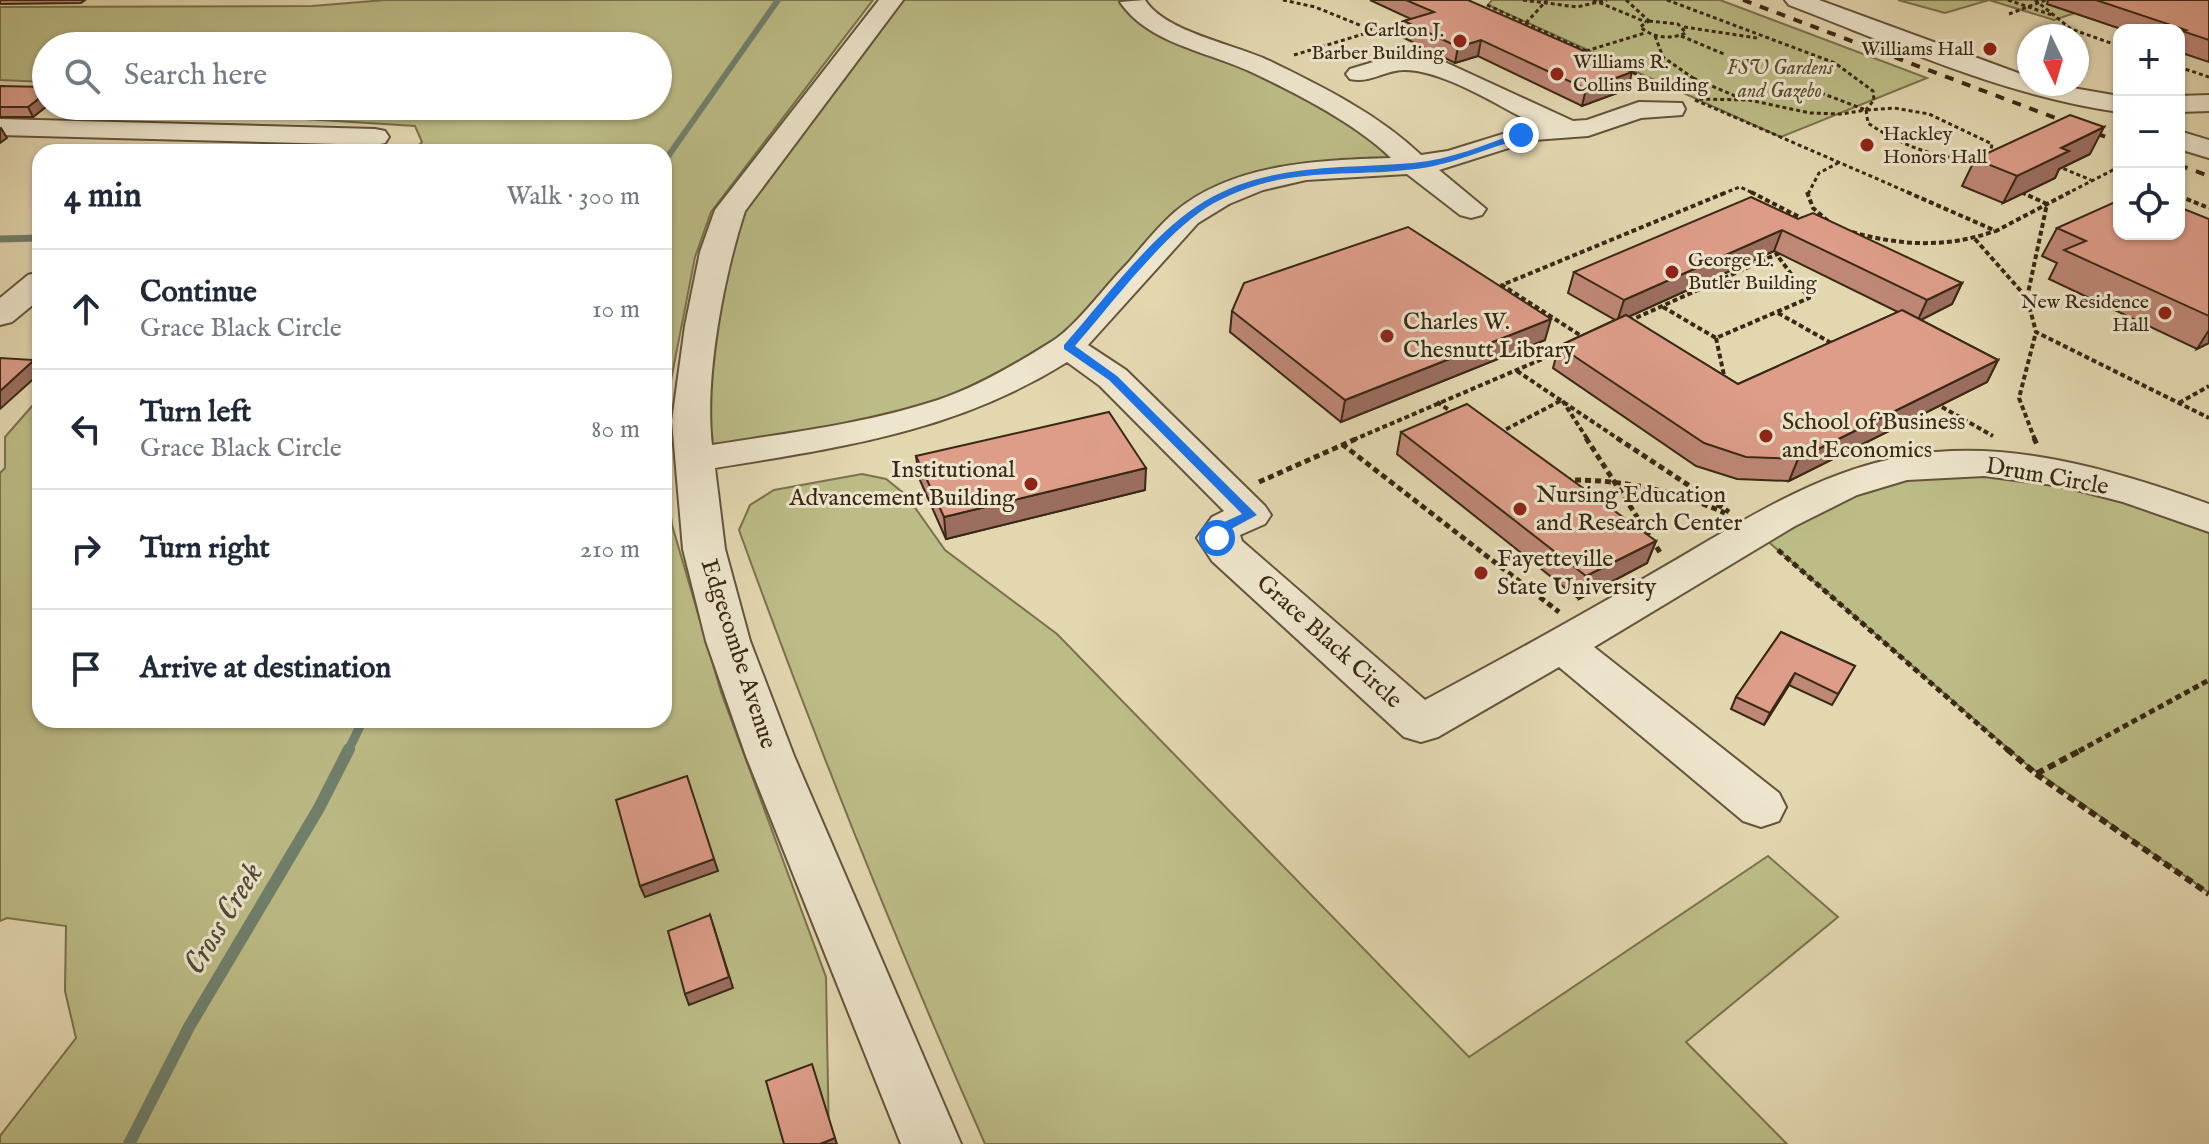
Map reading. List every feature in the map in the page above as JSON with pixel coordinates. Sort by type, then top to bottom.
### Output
[{"type":"street","name":"Edgecombe Avenue","points":[[891,0],[730,210],[716,252],[702,326],[691,421],[696,459],[695,485],[704,549],[728,641],[770,756],[931,1144]]},
{"type":"street","points":[[1133,0],[1152,23],[1259,66],[1362,121],[1471,209]]},
{"type":"street","points":[[1797,0],[2031,87],[2068,97],[2113,103]]},
{"type":"street","points":[[1359,74],[1400,62],[1436,66],[1569,130]]},
{"type":"street","points":[[696,459],[860,433],[922,417],[980,396],[1068,347],[1172,231],[1213,200],[1251,184],[1325,169],[1415,166],[1451,159],[1539,131],[1593,127],[1676,97]]},
{"type":"street","points":[[2185,104],[2209,103]]},
{"type":"street","points":[[0,127],[375,137]]},
{"type":"street","points":[[215,144],[230,132]]},
{"type":"street","points":[[2185,141],[2209,150]]},
{"type":"street","points":[[0,315],[23,288]]},
{"type":"street","name":"Grace Black Circle","points":[[1068,347],[1113,378],[1251,515],[1226,526],[1217,538],[1227,551],[1421,724],[1564,631]]},
{"type":"street","name":"Drum Circle","points":[[1564,631],[1749,526],[1794,511],[1878,474],[1911,468],[1984,465],[2066,475],[2209,519]]},
{"type":"street","points":[[1564,631],[1761,807]]},
{"type":"path","points":[[1283,0],[1315,7],[1374,31]]},
{"type":"path","points":[[1492,0],[1485,5],[1676,97],[1839,162],[1996,231]]},
{"type":"path","points":[[1523,0],[1601,3],[1607,0]]},
{"type":"path","points":[[1593,0],[1647,22],[1671,22],[1683,27],[1765,39]]},
{"type":"path","points":[[1626,0],[1647,22]]},
{"type":"path","points":[[1667,0],[1765,39],[1821,56],[1863,80],[1873,91],[1874,100],[1866,110],[1868,123],[1885,135],[1920,150],[1958,160],[1988,158],[1993,151],[1992,144]]},
{"type":"path","points":[[2008,0],[2057,17]]},
{"type":"path","points":[[2009,14],[2046,0]]},
{"type":"path","points":[[2037,1],[2071,29],[2113,44]]},
{"type":"path","points":[[1526,23],[1546,2]]},
{"type":"path","points":[[1292,56],[1419,17]]},
{"type":"path","points":[[1647,22],[1640,27],[1646,33],[1681,36],[1724,54]]},
{"type":"path","points":[[1681,36],[1686,33],[1683,27]]},
{"type":"path","points":[[1586,51],[1646,33]]},
{"type":"path","points":[[1655,36],[1663,57],[1693,78],[1749,100],[1810,113],[1841,114],[1894,108],[1929,114],[1992,144],[2006,147]]},
{"type":"path","points":[[2185,69],[2209,77]]},
{"type":"path","points":[[1676,97],[1693,78]]},
{"type":"path","points":[[1821,93],[1866,110]]},
{"type":"path","points":[[1676,97],[1749,100]]},
{"type":"path","points":[[1958,160],[1964,169]]},
{"type":"path","points":[[1839,162],[1819,173],[1807,192],[1813,208],[1840,226]]},
{"type":"path","points":[[2049,163],[2091,180]]},
{"type":"path","points":[[1848,230],[1912,244],[1975,239],[2113,171]]},
{"type":"path","points":[[2006,186],[2047,204]]},
{"type":"path","points":[[1587,339],[1502,285],[1740,187],[1815,226]]},
{"type":"path","points":[[2185,198],[2209,208]]},
{"type":"path","points":[[2027,298],[2047,204]]},
{"type":"path","points":[[1975,239],[2027,298],[2036,332],[2019,398],[2037,439],[2037,451]]},
{"type":"path","points":[[1624,323],[1790,249]]},
{"type":"path","points":[[1716,338],[1809,298],[1777,255]]},
{"type":"path","points":[[1662,306],[1716,338],[1727,392]]},
{"type":"path","points":[[1778,313],[1833,344]]},
{"type":"path","points":[[2036,332],[2209,418]]},
{"type":"path","points":[[1246,488],[1437,402],[1599,334]]},
{"type":"path","points":[[1517,371],[1749,526],[2036,774],[2209,894]]},
{"type":"path","points":[[2179,403],[2209,386]]},
{"type":"path","points":[[1928,399],[1997,438]]},
{"type":"path","points":[[1489,438],[1562,400]]},
{"type":"path","points":[[1562,400],[1666,561],[1653,552]]},
{"type":"path","points":[[1437,402],[1463,420]]},
{"type":"path","points":[[1342,444],[1564,631]]},
{"type":"path","points":[[1565,489],[1553,480],[1612,480],[1706,504],[1749,526]]},
{"type":"path","points":[[2036,774],[2209,680]]},
{"type":"green space","points":[[385,0],[873,0],[711,212],[695,257],[672,375],[672,144],[420,144],[422,142],[415,126],[320,120],[672,120],[672,32],[32,32],[32,81],[0,80],[0,7],[312,6]]},
{"type":"green space","points":[[890,0],[1128,0],[1152,23],[1265,68],[1415,166],[1325,169],[1213,200],[1059,354],[980,396],[696,459],[730,210]]},
{"type":"green space","name":"FSU Gardens and Gazebo","points":[[1492,0],[1720,0],[1927,78],[1781,137],[1488,5]]},
{"type":"green space","points":[[1898,0],[1989,0],[1945,13]]},
{"type":"green space","points":[[1989,0],[2114,0],[2054,20]]},
{"type":"green space","points":[[32,406],[32,728],[672,728],[672,525],[721,692],[826,977],[829,1144],[0,1144],[0,1136],[76,1038],[65,991],[66,926],[7,918],[0,921],[0,473],[5,468],[5,437]]},
{"type":"green space","points":[[1984,465],[2209,519],[2209,893],[2026,764],[1757,532],[1835,492]]},
{"type":"green space","points":[[862,474],[886,479],[906,495],[945,550],[1057,634],[1469,1057],[1768,856],[1838,917],[1686,1042],[1787,1144],[985,1144],[857,839],[739,530],[750,505],[774,490]]},
{"type":"building","points":[[1406,0],[1468,0],[1632,72],[1586,89],[1481,40],[1458,47],[1404,21],[1434,12]]},
{"type":"building","points":[[2096,0],[2209,0],[2209,40],[2185,32],[2185,24],[2168,24]]},
{"type":"building","points":[[0,86],[32,87],[32,104],[28,107],[0,107]]},
{"type":"building","points":[[2070,115],[2104,127],[2061,148],[2069,151],[2017,176],[1975,159]]},
{"type":"building","points":[[1751,197],[1798,219],[1813,213],[1962,283],[1927,300],[1782,230],[1624,300],[1574,272]]},
{"type":"building","points":[[2113,203],[2113,240],[2185,240],[2185,209],[2209,219],[2209,316],[2064,250],[2086,241],[2057,228]]},
{"type":"building","name":"Charles W. Chesnutt Library","points":[[1408,227],[1551,319],[1345,400],[1232,311],[1244,283]]},
{"type":"building","name":"School of Business and Economics","points":[[1902,310],[1998,360],[1798,459],[1746,457],[1704,443],[1559,346],[1626,315],[1738,384]]},
{"type":"building","points":[[0,358],[32,360],[32,362],[0,391]]},
{"type":"building","name":"Nursing Education and Research Center","points":[[1467,404],[1656,541],[1586,576],[1401,432]]},
{"type":"building","name":"Institutional Advancement Building","points":[[1109,412],[1146,468],[944,517],[916,456]]},
{"type":"building","points":[[1781,632],[1855,666],[1838,694],[1795,673],[1770,713],[1736,697]]},
{"type":"building","points":[[687,776],[714,859],[640,886],[616,800]]},
{"type":"building","points":[[710,915],[729,977],[685,994],[668,931]]},
{"type":"building","points":[[812,1064],[835,1138],[820,1144],[784,1144],[766,1081]]},
{"type":"waterway","name":"Cross Creek","points":[[672,151],[778,0]]},
{"type":"waterway","points":[[0,239],[32,238]]},
{"type":"waterway","name":"Cross Creek","points":[[348,750],[359,728]]},
{"type":"waterway","name":"Cross Creek","points":[[129,1144],[189,1027],[319,808],[348,750]]},
{"type":"railway","points":[[1743,0],[2113,140]]},
{"type":"railway","points":[[2185,167],[2209,176]]},
{"type":"place","name":"Carlton J. Barber Building","points":[[1460,41]]},
{"type":"place","name":"Williams Hall","points":[[1990,49]]},
{"type":"place","name":"Williams R. Collins Building","points":[[1557,74]]},
{"type":"place","name":"Hackley Honors Hall","points":[[1867,145]]},
{"type":"place","name":"George L. Butler Building","points":[[1672,272]]},
{"type":"place","name":"New Residence Hall","points":[[2165,313]]},
{"type":"place","name":"Charles W. Chesnutt Library","points":[[1387,336]]},
{"type":"place","name":"School of Business and Economics","points":[[1766,436]]},
{"type":"place","name":"Institutional Advancement Building","points":[[1031,484]]},
{"type":"place","name":"Nursing Education and Research Center","points":[[1520,509]]},
{"type":"place","name":"Fayetteville State University","points":[[1481,573]]},
{"type":"route","points":[[1217,538],[1226,526],[1251,515],[1202,470],[1113,378],[1068,347],[1172,231],[1187,217],[1228,193],[1284,175],[1325,169],[1415,166],[1451,159],[1521,135]]}]
